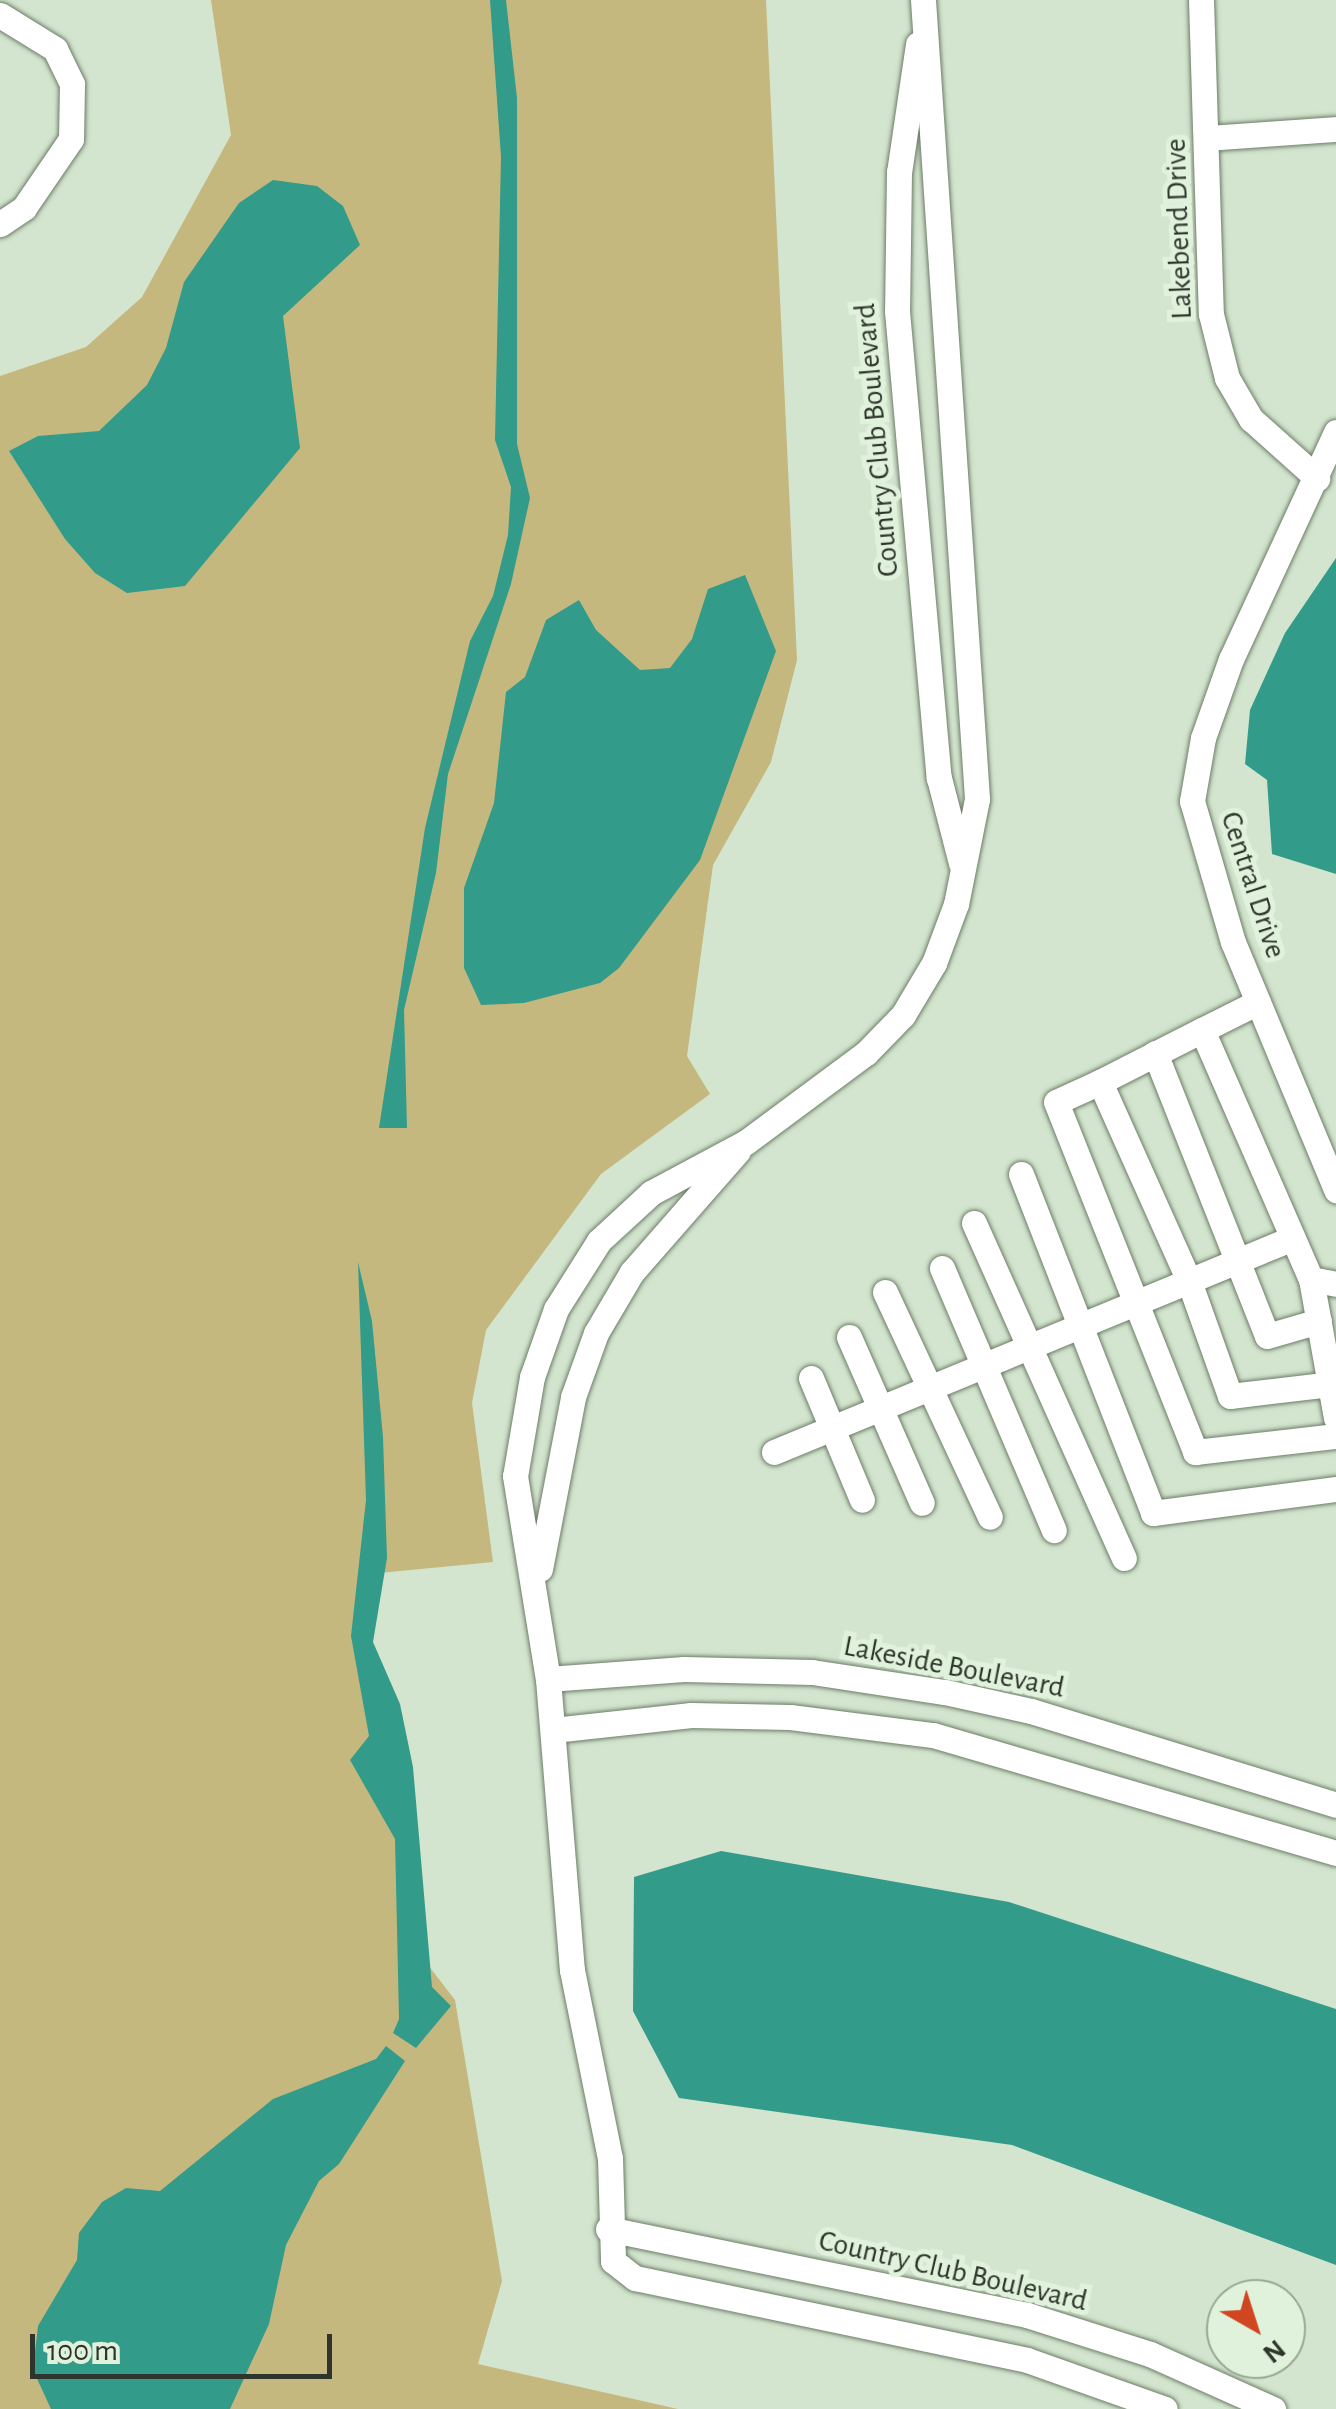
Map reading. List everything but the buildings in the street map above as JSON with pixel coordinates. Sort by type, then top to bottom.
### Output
[{"type":"street","name":"Lakebend Drive","points":[[1201,0],[1211,314],[1227,378],[1251,418],[1317,478]]},
{"type":"street","name":"Country Club Boulevard","points":[[923,2],[899,172],[896,311],[938,778],[962,868]]},
{"type":"street","name":"Country Club Boulevard","points":[[923,2],[978,799],[962,868],[934,963],[903,1015],[866,1052],[746,1142],[652,1193],[599,1241],[556,1309],[532,1377],[515,1476],[537,1589],[548,1678],[572,1970],[610,2158],[608,2229],[613,2261],[635,2278],[1027,2360],[1165,2409]]},
{"type":"street","points":[[0,15],[55,49],[72,84],[71,139],[24,208],[0,224]]},
{"type":"street","points":[[1207,138],[1336,128]]},
{"type":"street","name":"Central Drive","points":[[1336,432],[1231,659],[1203,738],[1192,800],[1258,1002],[1336,1190]]},
{"type":"street","points":[[1258,1002],[1056,1102],[1195,1452],[1336,1436]]},
{"type":"street","points":[[1202,1030],[1293,1238],[1324,1281],[1318,1321],[1336,1418]]},
{"type":"street","points":[[1155,1054],[1267,1336],[1318,1321]]},
{"type":"street","points":[[1100,1082],[1189,1281],[1230,1396],[1330,1384]]},
{"type":"street","name":"Country Club Boulevard","points":[[537,1589],[572,1397],[596,1332],[632,1272],[746,1142]]},
{"type":"street","points":[[1021,1174],[1084,1324],[1153,1513],[1336,1489]]},
{"type":"street","points":[[974,1223],[1026,1348],[1124,1558]]},
{"type":"street","points":[[774,1452],[1293,1238]]},
{"type":"street","points":[[942,1268],[980,1368],[1054,1530]]},
{"type":"street","points":[[886,1292],[990,1517]]},
{"type":"street","points":[[849,1337],[922,1503]]},
{"type":"street","points":[[810,1378],[862,1500]]},
{"type":"street","name":"Lakeside Boulevard","points":[[548,1678],[684,1669],[812,1672],[945,1692],[1031,1711],[1336,1805]]},
{"type":"street","points":[[933,1735],[945,1692]]},
{"type":"street","points":[[553,1730],[691,1715],[790,1716],[933,1735],[1336,1853]]},
{"type":"street","points":[[1252,1828],[1265,1783]]},
{"type":"street","name":"Country Club Boulevard","points":[[608,2229],[1027,2315],[1150,2354],[1272,2409]]},
{"type":"street","points":[[1132,2396],[1150,2354]]},
{"type":"shaded area","points":[[211,0],[766,0],[797,660],[771,762],[713,865],[687,1056],[710,1094],[601,1174],[486,1330],[472,1403],[493,1562],[369,1574],[363,1654],[421,1956],[455,2000],[502,2281],[478,2364],[678,2409],[0,2409],[0,376],[86,347],[142,297],[231,135]]},
{"type":"water","points":[[490,0],[506,0],[517,98],[517,444],[530,498],[511,584],[448,774],[436,873],[404,1010],[407,1128],[379,1128],[425,828],[470,641],[493,596],[508,535],[511,487],[495,440],[501,157]]},
{"type":"water","points":[[273,180],[317,186],[343,206],[360,245],[283,316],[300,448],[185,586],[127,593],[95,573],[65,539],[9,451],[38,436],[99,431],[147,385],[166,348],[184,282],[239,203]]},
{"type":"water","points":[[1336,558],[1336,874],[1272,854],[1267,780],[1245,764],[1250,710],[1285,633]]},
{"type":"water","points":[[745,575],[776,651],[700,860],[619,968],[600,983],[524,1003],[481,1005],[464,968],[464,888],[494,803],[506,692],[525,677],[546,620],[579,600],[596,630],[640,670],[670,668],[692,639],[708,589]]},
{"type":"water","points":[[358,1262],[372,1321],[383,1437],[387,1558],[373,1642],[400,1704],[413,1767],[432,1987],[451,2006],[416,2048],[393,2033],[399,2019],[395,1839],[350,1760],[369,1736],[351,1636],[366,1500]]},
{"type":"water","points":[[721,1851],[1009,1902],[1336,2009],[1336,2265],[1012,2145],[679,2098],[633,2011],[634,1877]]},
{"type":"water","points":[[386,2046],[405,2061],[339,2164],[319,2181],[286,2245],[269,2324],[230,2409],[51,2409],[33,2370],[38,2326],[77,2260],[79,2233],[102,2202],[126,2188],[160,2191],[273,2099],[376,2059]]}]
